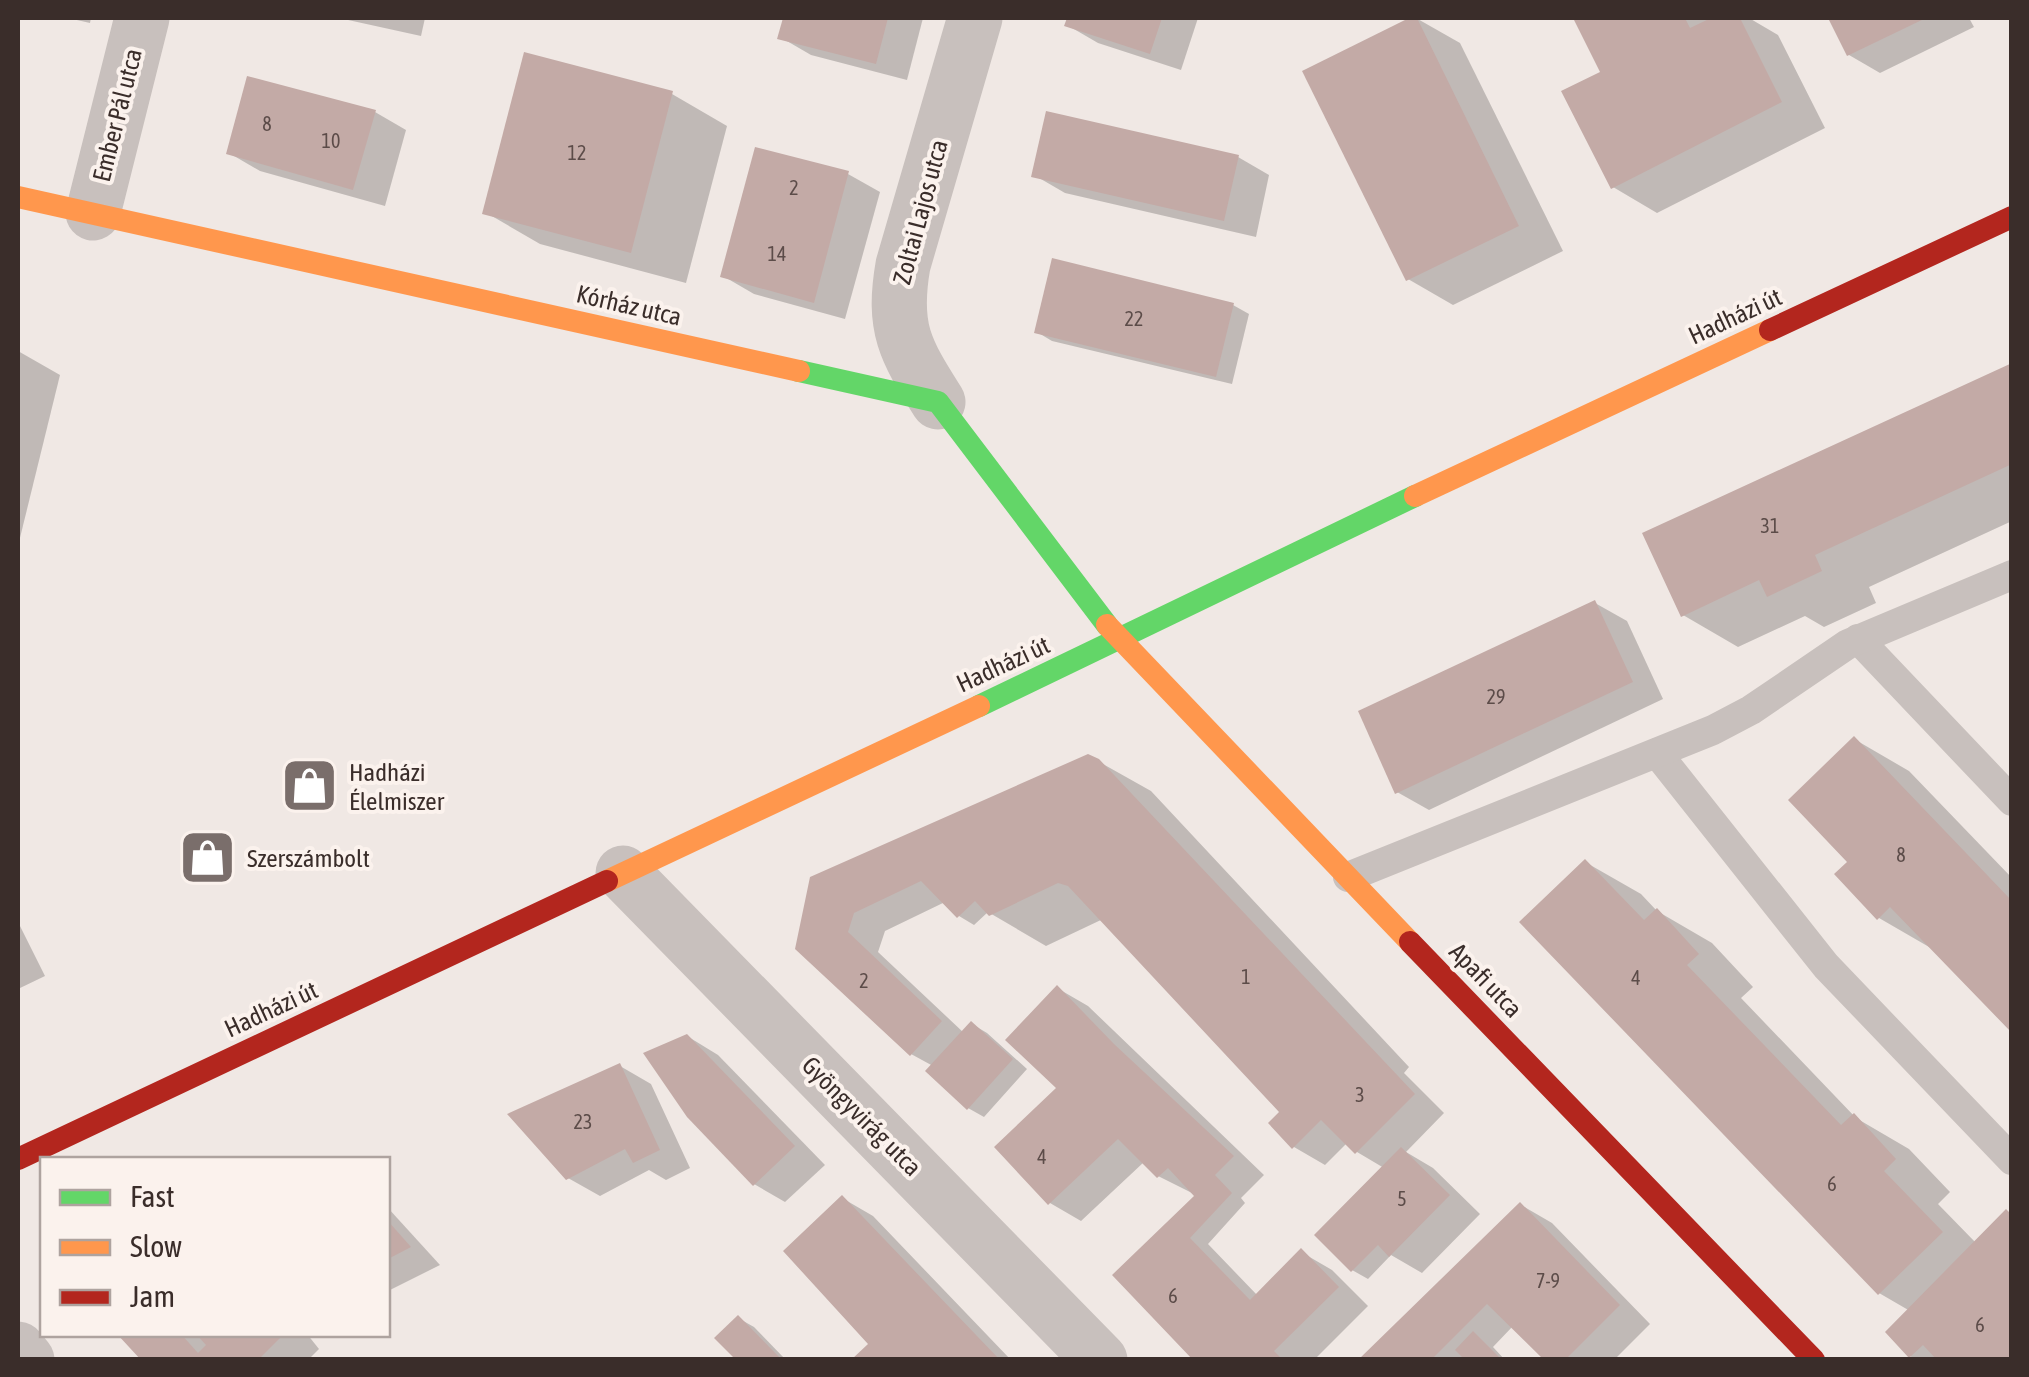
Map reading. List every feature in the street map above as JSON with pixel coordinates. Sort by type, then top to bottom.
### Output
[{"type":"street","name":"Ember Pál utca","points":[[93,213],[142,18]]},
{"type":"street","name":"Zoltai Lajos utca","points":[[938,402],[900,332],[897,299],[903,265],[976,18]]},
{"type":"street","name":"Kórház utca","points":[[18,197],[938,402]]},
{"type":"street","name":"Hadházi út","points":[[18,1159],[1118,640],[1219,588],[2012,217]]},
{"type":"street","points":[[938,402],[1118,640]]},
{"type":"street","name":"Apafi utca","points":[[1118,640],[1814,1360]]},
{"type":"street","name":"Gyöngyvirág utca","points":[[623,873],[1100,1360]]},
{"type":"street","points":[[18,1349],[28,1360]]},
{"type":"lane","points":[[1348,877],[1657,754],[1751,710],[1858,640],[2012,575]]},
{"type":"lane","points":[[1858,640],[2012,801]]},
{"type":"lane","points":[[1657,754],[1826,966],[2012,1160]]},
{"type":"building","points":[[783,18],[888,18],[876,64],[777,39]]},
{"type":"building","points":[[1067,18],[1162,18],[1150,54],[1064,26]]},
{"type":"building","points":[[1409,18],[1417,18],[1519,226],[1406,281],[1302,71]]},
{"type":"building","points":[[1573,18],[1685,18],[1690,28],[1711,18],[1740,18],[1782,102],[1611,189],[1561,91],[1600,72]]},
{"type":"building","points":[[1828,18],[1926,18],[1847,56]]},
{"type":"building","points":[[524,52],[673,91],[631,253],[482,214]]},
{"type":"building","points":[[247,76],[376,110],[353,190],[226,154]]},
{"type":"building","points":[[1046,111],[1239,155],[1224,221],[1031,177]]},
{"type":"building","points":[[755,147],[849,171],[814,303],[720,277]]},
{"type":"building","points":[[1052,258],[1234,303],[1216,377],[1034,333]]},
{"type":"building","points":[[2012,363],[2012,464],[1815,555],[1822,571],[1767,597],[1759,580],[1681,617],[1642,533]]},
{"type":"building","points":[[1595,600],[1633,682],[1395,794],[1358,711]]},
{"type":"building","points":[[1854,736],[2012,901],[2012,1033],[1890,907],[1877,920],[1834,874],[1847,862],[1788,800]]},
{"type":"building","points":[[1088,754],[1099,759],[1415,1094],[1355,1154],[1321,1120],[1292,1149],[1268,1123],[1279,1112],[1068,886],[1058,883],[989,916],[975,901],[957,918],[921,881],[854,913],[848,932],[942,1021],[910,1056],[795,949],[810,877]]},
{"type":"building","points":[[1585,859],[1644,920],[1657,908],[1699,954],[1687,965],[1841,1125],[1854,1113],[1896,1159],[1884,1171],[1943,1232],[1878,1295],[1519,922]]},
{"type":"building","points":[[1057,985],[1234,1156],[1215,1175],[1232,1193],[1190,1238],[1250,1300],[1301,1248],[1339,1287],[1274,1351],[1283,1360],[1193,1360],[1112,1275],[1194,1196],[1168,1168],[1157,1178],[1118,1139],[1048,1205],[994,1147],[1056,1088],[1005,1040]]},
{"type":"building","points":[[971,1021],[1013,1059],[967,1110],[925,1071]]},
{"type":"building","points":[[687,1034],[795,1146],[753,1186],[687,1117],[643,1053]]},
{"type":"building","points":[[620,1063],[660,1150],[633,1163],[625,1149],[566,1180],[507,1114]]},
{"type":"building","points":[[1401,1147],[1450,1195],[1389,1257],[1378,1245],[1351,1272],[1314,1235]]},
{"type":"building","points":[[842,1195],[1000,1360],[851,1360],[868,1344],[783,1251]]},
{"type":"building","points":[[1520,1202],[1620,1305],[1565,1360],[1544,1360],[1487,1304],[1431,1360],[1358,1360]]},
{"type":"building","points":[[2006,1209],[2012,1215],[2012,1360],[1937,1360],[1923,1345],[1909,1358],[1885,1332]]},
{"type":"building","points":[[390,1223],[411,1247],[390,1258]]},
{"type":"building","points":[[738,1315],[782,1360],[736,1360],[714,1338]]},
{"type":"building","points":[[1473,1331],[1502,1360],[1465,1360],[1455,1350]]},
{"type":"building","points":[[120,1337],[184,1337],[198,1353],[206,1345],[199,1337],[281,1337],[258,1360],[141,1360]]},
{"type":"traffic: fast","points":[[799,371],[938,402],[1107,625]]},
{"type":"traffic: fast","points":[[979,706],[1415,496]]},
{"type":"traffic: slow","points":[[18,197],[799,371]]},
{"type":"traffic: slow","points":[[1415,496],[1770,330]]},
{"type":"traffic: slow","points":[[1107,625],[1410,942]]},
{"type":"traffic: slow","points":[[607,881],[979,706]]},
{"type":"traffic: jam","points":[[1770,330],[2012,217]]},
{"type":"traffic: jam","points":[[18,1159],[607,881]]},
{"type":"traffic: jam","points":[[1410,942],[1814,1360]]},
{"type":"place","name":"Hadházi Élelmiszer","points":[[310,786]]},
{"type":"place","name":"Szerszámbolt","points":[[208,858]]}]
